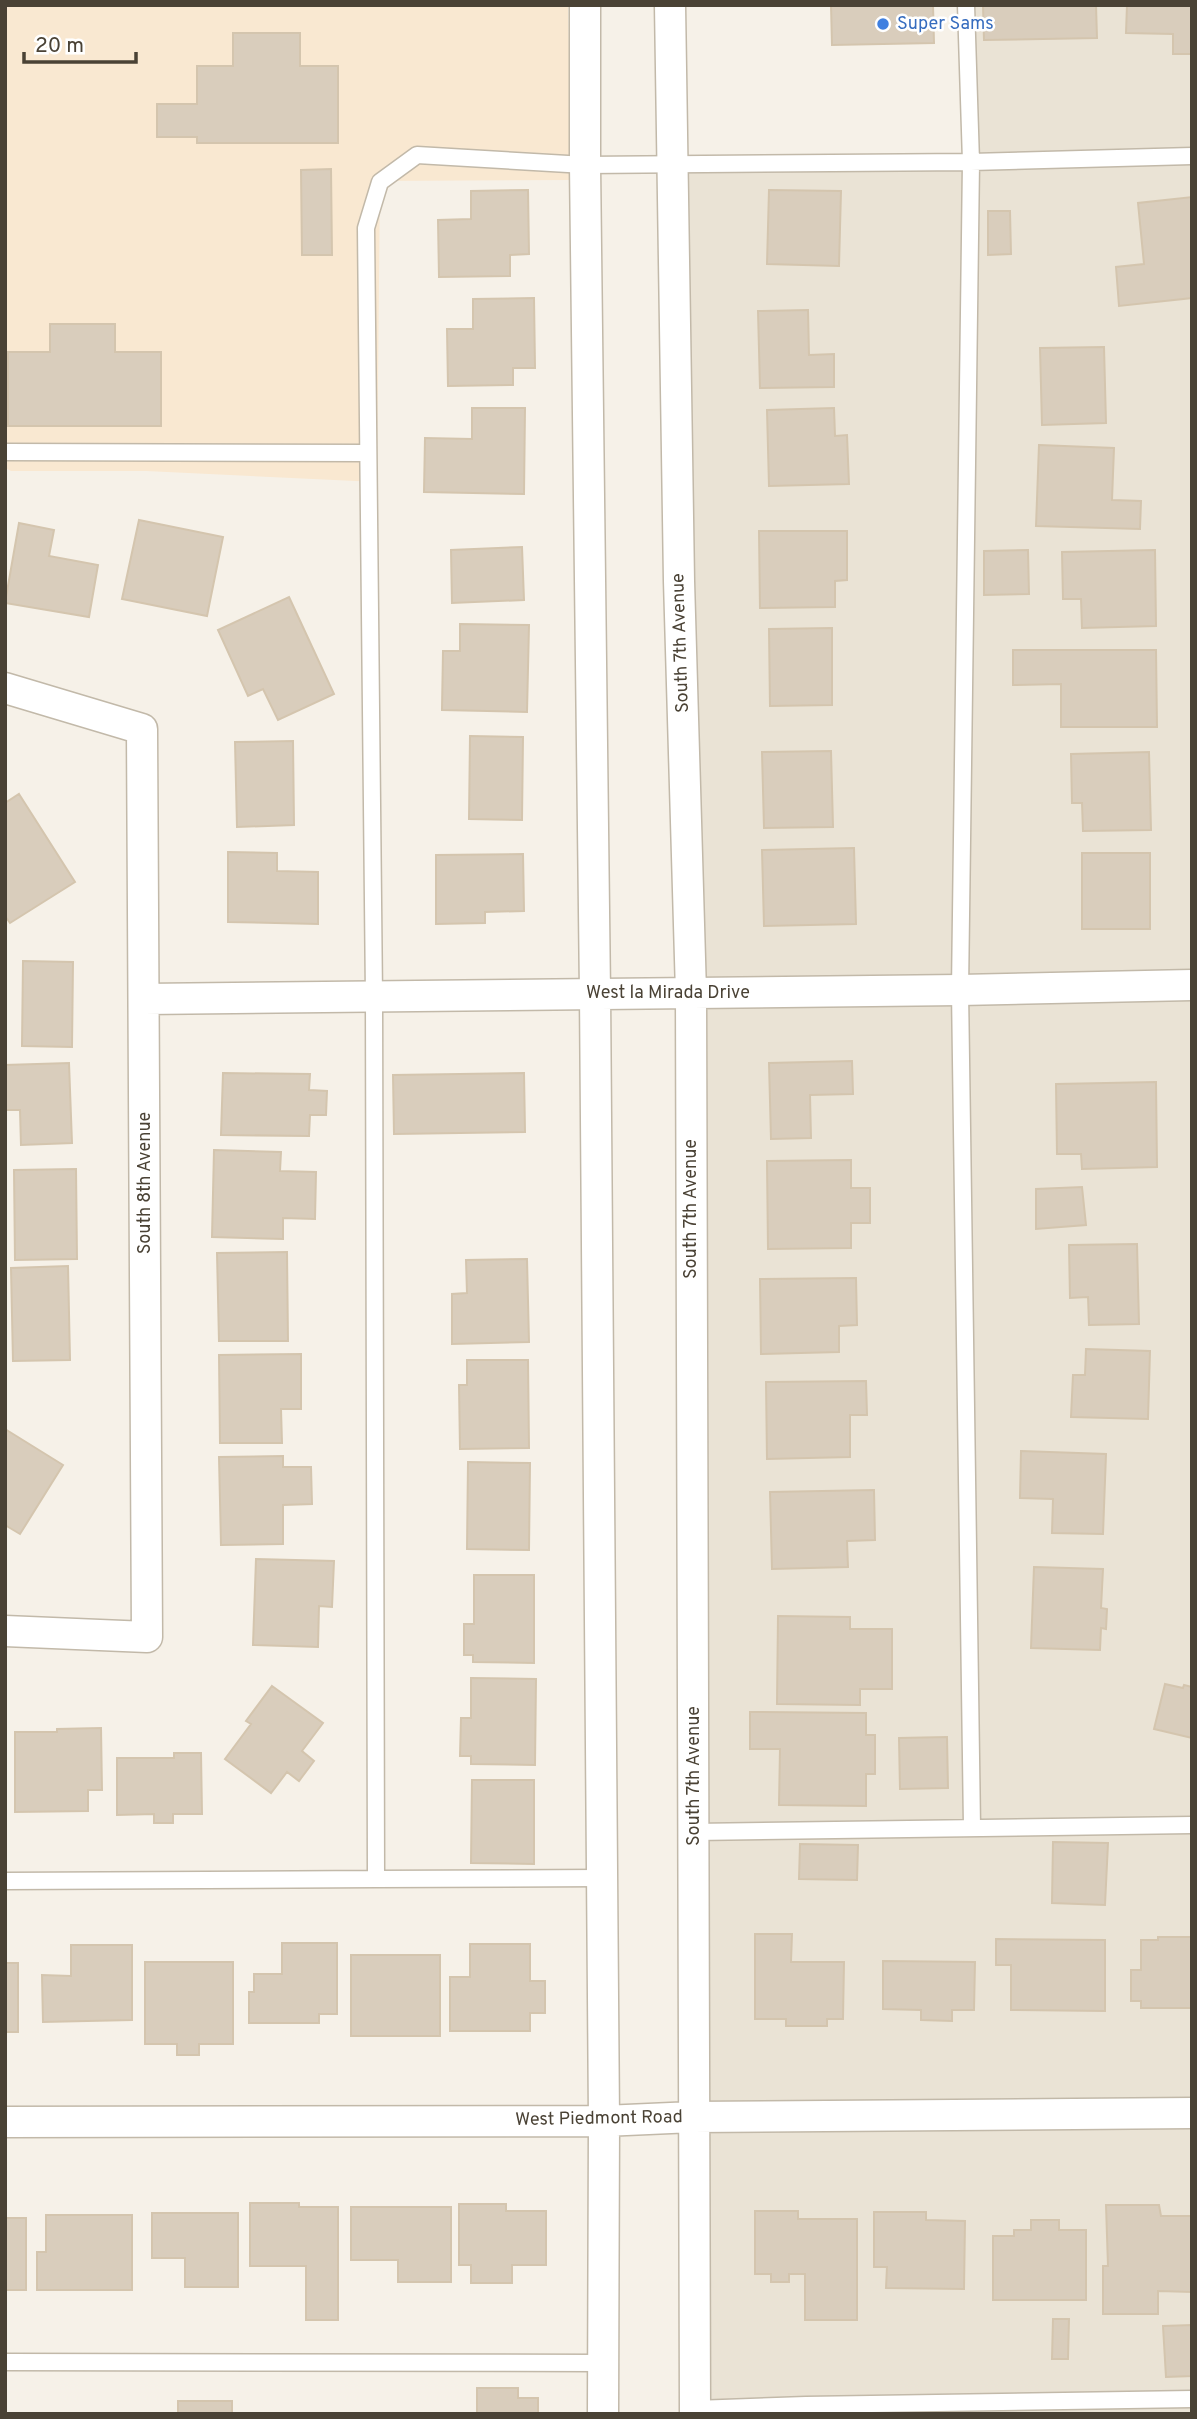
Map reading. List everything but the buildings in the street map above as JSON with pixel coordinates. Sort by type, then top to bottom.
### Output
[{"type":"street","points":[[585,5],[604,2121],[603,2414]]},
{"type":"street","name":"South 7th Avenue","points":[[670,5],[679,568],[691,993],[695,2412]]},
{"type":"street","name":"South 8th Avenue","points":[[5,688],[142,729],[147,1637],[5,1632]]},
{"type":"street","name":"West la Mirada Drive","points":[[145,999],[1192,985]]},
{"type":"street","name":"West Piedmont Road","points":[[5,2122],[604,2121],[693,2117],[1192,2113]]},
{"type":"lane","points":[[966,5],[971,162],[960,990],[972,1828]]},
{"type":"lane","points":[[376,1879],[374,996],[366,228],[380,182],[418,155],[585,165],[971,162],[1192,156]]},
{"type":"lane","points":[[5,452],[368,453]]},
{"type":"lane","points":[[694,1832],[1192,1825]]},
{"type":"lane","points":[[5,1881],[602,1878]]},
{"type":"lane","points":[[5,2362],[603,2362]]},
{"type":"lane","points":[[695,2412],[820,2405],[1192,2399]]},
{"type":"shaded area","points":[[5,5],[568,5],[572,180],[380,181],[377,482],[146,471],[11,471],[5,468]]},
{"type":"shaded area","points":[[966,5],[1192,5],[1192,2414],[695,2414],[673,165],[970,162]]},
{"type":"place","name":"Super Sams","points":[[883,24]]}]
